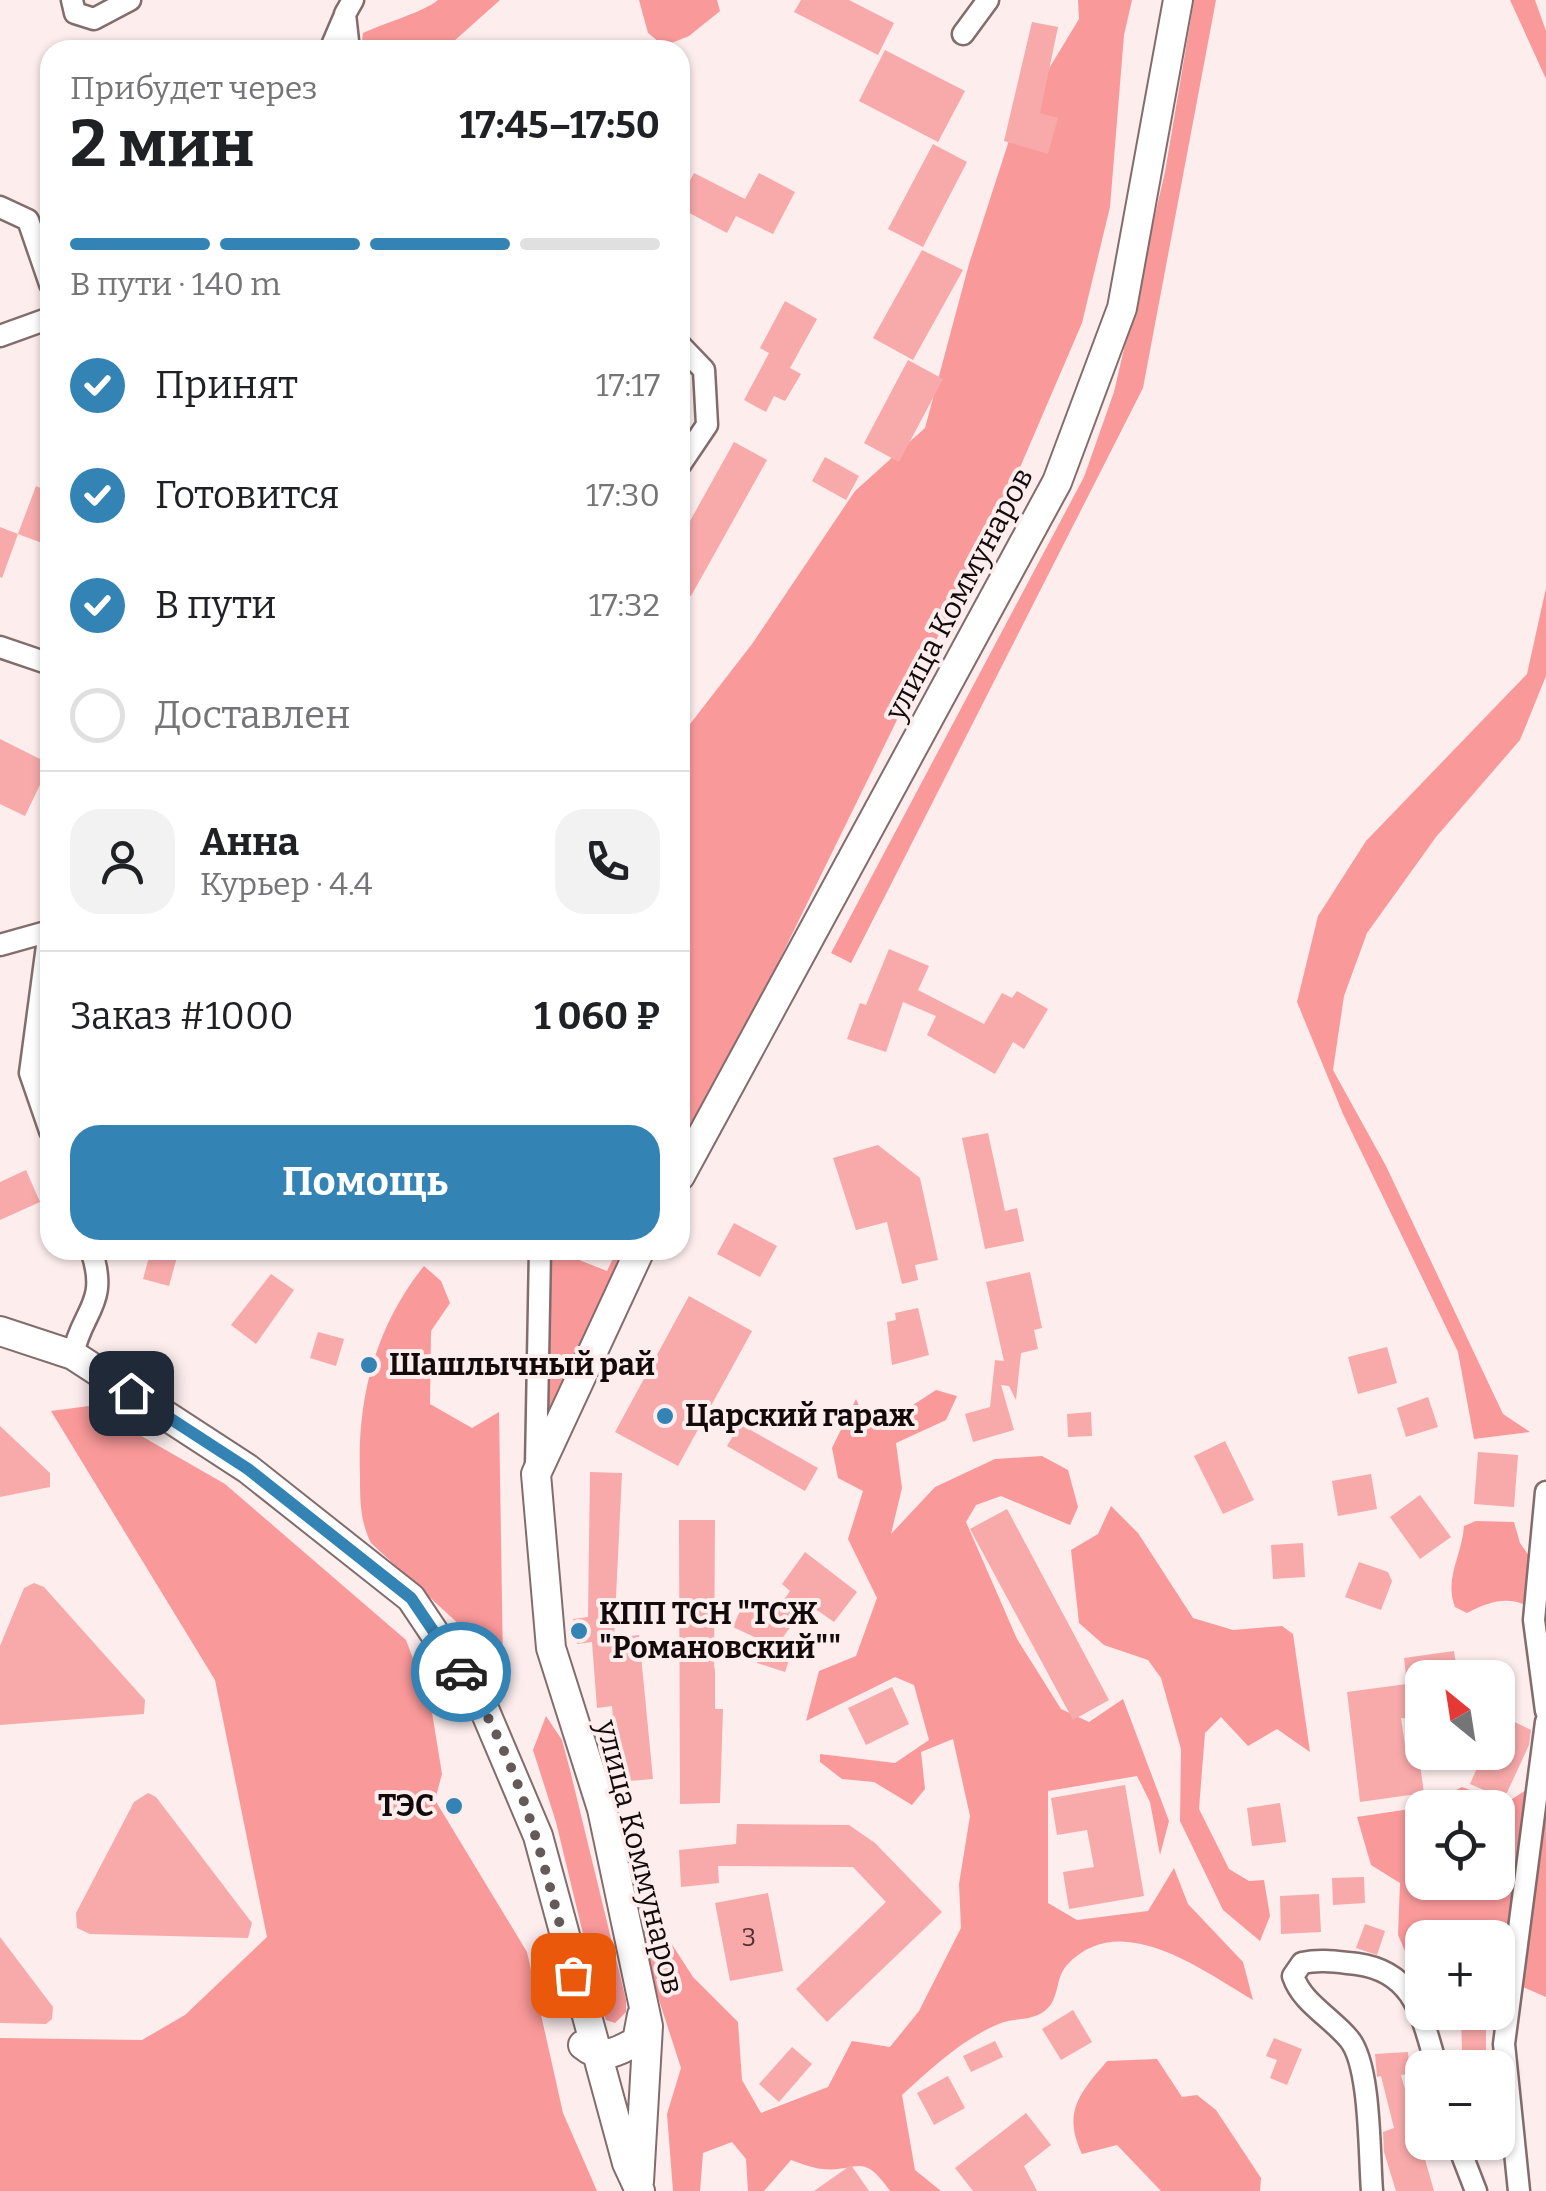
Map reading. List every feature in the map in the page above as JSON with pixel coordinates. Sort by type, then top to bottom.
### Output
[{"type":"main road","name":"улица Коммунаров","points":[[690,1158],[1057,482],[1122,308],[1178,0]]},
{"type":"main road","name":"улица Коммунаров","points":[[630,2185],[645,2013],[602,1809],[551,1648],[536,1474],[635,1260]]},
{"type":"main road","points":[[0,1331],[71,1363],[248,1469],[411,1598],[482,1704],[520,1787],[538,1836],[587,2040],[630,2185]]},
{"type":"main road","points":[[0,1346],[71,1363]]},
{"type":"main road","points":[[587,2040],[612,2044],[630,2034],[645,2013]]},
{"type":"street","points":[[72,0],[75,13],[94,20],[130,0]]},
{"type":"street","points":[[963,34],[988,0]]},
{"type":"street","points":[[334,40],[349,7]]},
{"type":"street","points":[[349,7],[349,40]]},
{"type":"street","points":[[0,207],[28,220],[40,255]]},
{"type":"street","points":[[0,336],[40,322]]},
{"type":"street","points":[[690,355],[704,370],[707,425],[690,450]]},
{"type":"street","points":[[0,647],[40,661]]},
{"type":"street","points":[[0,945],[40,934]]},
{"type":"street","points":[[40,1002],[30,1074],[40,1102]]},
{"type":"street","points":[[71,1363],[96,1298],[98,1270],[94,1260]]},
{"type":"street","points":[[536,1474],[540,1260]]},
{"type":"street","points":[[1546,1492],[1534,1620],[1546,1711]]},
{"type":"street","points":[[1518,2191],[1504,2044],[1546,1722]]},
{"type":"street","points":[[1372,2191],[1362,2082],[1352,2042],[1298,1990],[1293,1976],[1302,1963],[1320,1959],[1382,1967],[1408,1988],[1430,2050]]},
{"type":"street","points":[[1464,2160],[1476,2191]]},
{"type":"shaded area","points":[[438,0],[500,0],[455,40],[362,40],[363,33]]},
{"type":"shaded area","points":[[639,0],[717,0],[720,11],[689,36],[657,40],[648,33]]},
{"type":"shaded area","points":[[1078,0],[1132,0],[1124,35],[1110,207],[1082,323],[1015,479],[690,1143],[690,724],[752,644],[855,491],[925,428],[969,264],[1013,128],[1079,19]]},
{"type":"shaded area","points":[[1194,0],[1216,0],[1143,388],[851,963],[831,953],[1084,477],[1114,392],[1165,172]]},
{"type":"shaded area","points":[[1510,0],[1535,0],[1546,31],[1546,79]]},
{"type":"shaded area","points":[[1546,588],[1546,676],[1520,740],[1436,837],[1367,933],[1344,996],[1333,1070],[1386,1166],[1503,1414],[1530,1432],[1474,1439],[1458,1352],[1343,1114],[1297,1002],[1318,916],[1366,841],[1527,674]]},
{"type":"shaded area","points":[[540,1260],[579,1260],[607,1271],[612,1260],[633,1260],[536,1474]]},
{"type":"shaded area","points":[[424,1266],[441,1281],[450,1303],[431,1331],[430,1404],[472,1428],[499,1412],[503,1665],[371,1543],[363,1518],[360,1447],[372,1365],[393,1314]]},
{"type":"shaded area","points":[[936,1390],[957,1396],[946,1420],[896,1443],[902,1488],[891,1534],[935,1487],[995,1459],[1042,1456],[1068,1470],[1078,1507],[1070,1525],[1001,1496],[976,1505],[966,1522],[1017,1639],[1061,1709],[1089,1722],[1123,1699],[1169,1821],[1160,1855],[1150,1802],[1137,1776],[1048,1791],[1048,1903],[1077,1920],[1148,1911],[1174,1868],[1188,1904],[1243,1962],[1253,2000],[1161,1950],[1111,1942],[1088,1949],[1067,1965],[1046,2010],[1034,2017],[1001,2023],[974,2037],[902,2095],[915,2170],[941,2191],[890,2191],[865,2167],[822,2169],[791,2160],[764,2191],[748,2191],[746,2159],[732,2142],[703,2153],[700,2191],[673,2191],[667,2114],[681,2068],[639,1938],[634,1894],[641,1871],[648,1867],[662,1929],[693,1977],[738,2022],[742,2080],[761,2113],[828,2087],[852,2041],[890,2047],[919,2011],[961,1928],[959,1884],[970,1816],[953,1739],[921,1752],[925,1789],[912,1805],[874,1782],[842,1779],[820,1762],[820,1754],[895,1763],[929,1740],[914,1685],[895,1677],[806,1721],[819,1671],[856,1656],[877,1598],[848,1539],[863,1491],[838,1478],[832,1448],[856,1399],[863,1415],[887,1422]]},
{"type":"shaded area","points":[[89,1406],[225,1484],[406,1640],[431,1706],[442,1774],[435,1800],[527,1952],[563,2113],[597,2191],[0,2191],[0,2038],[142,2040],[185,2015],[267,1937],[215,1680],[51,1411]]},
{"type":"shaded area","points":[[1111,1506],[1138,1533],[1193,1618],[1233,1630],[1282,1626],[1293,1634],[1310,1752],[1277,1729],[1248,1746],[1221,1717],[1205,1733],[1199,1809],[1229,1869],[1249,1881],[1264,1880],[1270,1916],[1260,1941],[1223,1910],[1180,1821],[1181,1749],[1161,1678],[1148,1660],[1104,1645],[1079,1623],[1071,1550],[1098,1534]]},
{"type":"shaded area","points":[[1476,1521],[1514,1522],[1520,1543],[1546,1580],[1546,1617],[1526,1605],[1508,1601],[1467,1613],[1455,1607],[1452,1577],[1464,1526]]},
{"type":"shaded area","points":[[546,1716],[562,1740],[626,2000],[626,2012],[615,2023],[606,2020],[598,1996],[556,1822],[533,1750]]},
{"type":"shaded area","points":[[1532,1786],[1546,1820],[1546,1997],[1515,1984],[1515,1920],[1405,1920],[1405,1951],[1398,1935],[1400,1883],[1371,1865],[1357,1817],[1405,1810],[1405,1900],[1515,1900],[1515,1797]]},
{"type":"shaded area","points":[[1157,2059],[1182,2097],[1197,2095],[1216,2110],[1261,2178],[1260,2191],[1161,2191],[1117,2145],[1082,2154],[1074,2115],[1089,2083],[1107,2061]]},
{"type":"building","points":[[801,0],[849,0],[894,23],[878,55],[794,12]]},
{"type":"building","points":[[1032,22],[1058,27],[1040,113],[1058,118],[1048,154],[1004,141]]},
{"type":"building","points":[[885,50],[965,91],[938,142],[859,101]]},
{"type":"building","points":[[933,144],[967,162],[923,247],[888,229]]},
{"type":"building","points":[[694,173],[745,199],[759,173],[795,192],[773,234],[736,216],[727,233],[690,213],[690,180]]},
{"type":"building","points":[[922,250],[963,270],[913,360],[873,338]]},
{"type":"building","points":[[785,301],[817,319],[790,368],[801,374],[785,401],[774,396],[766,412],[744,400],[769,353],[760,348]]},
{"type":"building","points":[[908,360],[943,379],[899,462],[864,443]]},
{"type":"building","points":[[734,442],[767,460],[691,596],[690,521]]},
{"type":"building","points":[[825,457],[859,476],[846,500],[812,481]]},
{"type":"building","points":[[36,486],[40,488],[40,542],[18,534]]},
{"type":"building","points":[[0,527],[18,534],[2,578],[0,577]]},
{"type":"building","points":[[0,739],[40,759],[40,785],[25,816],[0,804]]},
{"type":"building","points":[[889,949],[929,966],[918,990],[984,1024],[1002,993],[1012,998],[1017,991],[1048,1009],[1024,1049],[1013,1042],[995,1074],[927,1035],[936,1016],[903,1002],[886,1052],[847,1039],[860,1003],[866,1005]]},
{"type":"building","points":[[988,1133],[1005,1211],[1017,1208],[1024,1241],[985,1249],[962,1138]]},
{"type":"building","points":[[878,1145],[920,1178],[938,1260],[915,1265],[918,1280],[902,1284],[887,1222],[856,1230],[833,1158]]},
{"type":"building","points":[[26,1170],[40,1202],[0,1220],[0,1182]]},
{"type":"building","points":[[734,1223],[777,1246],[760,1277],[717,1254]]},
{"type":"building","points":[[148,1260],[176,1260],[169,1286],[143,1279]]},
{"type":"building","points":[[1030,1272],[1042,1328],[1034,1330],[1038,1349],[1021,1353],[1016,1400],[1009,1386],[1001,1385],[1014,1430],[973,1442],[965,1414],[990,1407],[995,1360],[1004,1361],[986,1282]]},
{"type":"building","points":[[271,1274],[294,1290],[256,1344],[231,1325]]},
{"type":"building","points":[[689,1296],[752,1331],[678,1466],[615,1432]]},
{"type":"building","points":[[918,1308],[929,1355],[892,1365],[887,1322],[896,1320],[895,1313]]},
{"type":"building","points":[[318,1332],[344,1339],[336,1366],[310,1358]]},
{"type":"building","points":[[1387,1347],[1397,1383],[1358,1394],[1348,1357]]},
{"type":"building","points":[[1428,1397],[1438,1427],[1406,1437],[1397,1408]]},
{"type":"building","points":[[1091,1412],[1092,1436],[1068,1437],[1067,1414]]},
{"type":"building","points":[[740,1424],[818,1468],[805,1491],[727,1446]]},
{"type":"building","points":[[0,1426],[50,1473],[50,1487],[0,1497]]},
{"type":"building","points":[[1225,1441],[1254,1500],[1223,1514],[1194,1456]]},
{"type":"building","points":[[1478,1452],[1518,1455],[1514,1507],[1474,1504]]},
{"type":"building","points":[[590,1472],[622,1473],[614,1638],[639,1635],[653,1779],[618,1782],[612,1706],[597,1708],[592,1642],[577,1644],[573,1619],[588,1617]]},
{"type":"building","points":[[1371,1474],[1377,1509],[1338,1516],[1332,1481]]},
{"type":"building","points":[[1420,1495],[1451,1537],[1420,1559],[1390,1517]]},
{"type":"building","points":[[1007,1509],[1109,1700],[1073,1720],[970,1529]]},
{"type":"building","points":[[679,1520],[715,1520],[715,1709],[723,1709],[720,1803],[680,1804]]},
{"type":"building","points":[[1303,1543],[1305,1577],[1273,1579],[1271,1545]]},
{"type":"building","points":[[805,1552],[857,1592],[834,1622],[807,1603],[779,1643],[793,1648],[785,1672],[757,1663],[765,1642],[733,1627],[743,1604],[772,1617],[790,1591],[782,1584]]},
{"type":"building","points":[[1359,1562],[1388,1572],[1392,1581],[1381,1610],[1345,1597]]},
{"type":"building","points":[[34,1583],[44,1587],[145,1700],[144,1714],[0,1725],[0,1646],[24,1588]]},
{"type":"building","points":[[1454,1651],[1455,1660],[1405,1660],[1405,1667],[1404,1658]]},
{"type":"building","points":[[1405,1684],[1405,1718],[1401,1718],[1405,1770],[1421,1770],[1424,1790],[1405,1790],[1405,1796],[1360,1802],[1347,1692]]},
{"type":"building","points":[[892,1687],[909,1724],[866,1745],[848,1708]]},
{"type":"building","points":[[1515,1722],[1531,1730],[1529,1745],[1508,1790],[1484,1790],[1470,1784],[1476,1770],[1515,1770]]},
{"type":"building","points":[[1125,1785],[1144,1896],[1069,1909],[1063,1872],[1094,1867],[1087,1830],[1057,1835],[1051,1798]]},
{"type":"building","points":[[148,1793],[156,1797],[252,1923],[248,1938],[90,1934],[77,1928],[76,1913],[134,1802]]},
{"type":"building","points":[[1280,1803],[1286,1842],[1252,1846],[1247,1808]]},
{"type":"building","points":[[737,1824],[849,1825],[875,1843],[942,1912],[827,2022],[796,1989],[886,1902],[853,1867],[718,1866],[719,1883],[681,1887],[679,1850],[736,1844]]},
{"type":"building","points":[[1364,1877],[1365,1903],[1333,1905],[1332,1878]]},
{"type":"building","points":[[768,1893],[783,1971],[730,1981],[715,1903]]},
{"type":"building","points":[[1319,1894],[1321,1932],[1281,1934],[1280,1896]]},
{"type":"building","points":[[1365,1924],[1385,1931],[1377,1955],[1356,1948]]},
{"type":"building","points":[[0,1937],[53,2007],[52,2019],[46,2024],[0,2023]]},
{"type":"building","points":[[1073,2010],[1092,2042],[1061,2060],[1042,2029]]},
{"type":"building","points":[[1461,2030],[1486,2030],[1486,2050],[1462,2050]]},
{"type":"building","points":[[1274,2038],[1302,2049],[1287,2085],[1270,2078],[1277,2060],[1266,2056]]},
{"type":"building","points":[[995,2041],[1003,2057],[971,2072],[963,2056]]},
{"type":"building","points":[[792,2047],[812,2064],[779,2102],[759,2084]]},
{"type":"building","points":[[1405,2052],[1405,2075],[1401,2075],[1405,2089],[1405,2160],[1425,2160],[1434,2191],[1396,2191],[1384,2152],[1383,2132],[1394,2128],[1381,2076],[1377,2077],[1375,2054]]},
{"type":"building","points":[[948,2076],[965,2108],[934,2125],[917,2093]]},
{"type":"building","points":[[1026,2113],[1051,2145],[1024,2166],[1037,2191],[973,2191],[955,2168]]},
{"type":"building","points":[[851,2165],[869,2191],[814,2191]]},
{"type":"way so far","points":[[461,1672],[482,1704],[520,1787],[538,1836],[573,1975]]},
{"type":"place","name":"Шашлычный рай","points":[[369,1365]]},
{"type":"place","name":"Царский гараж","points":[[665,1416]]},
{"type":"place","name":"КПП ТСН \"ТСЖ \"Романовский\"\"","points":[[579,1631]]},
{"type":"place","name":"ТЭС","points":[[454,1806]]},
{"type":"route","points":[[131,1393],[248,1469],[411,1598],[461,1672]]}]
